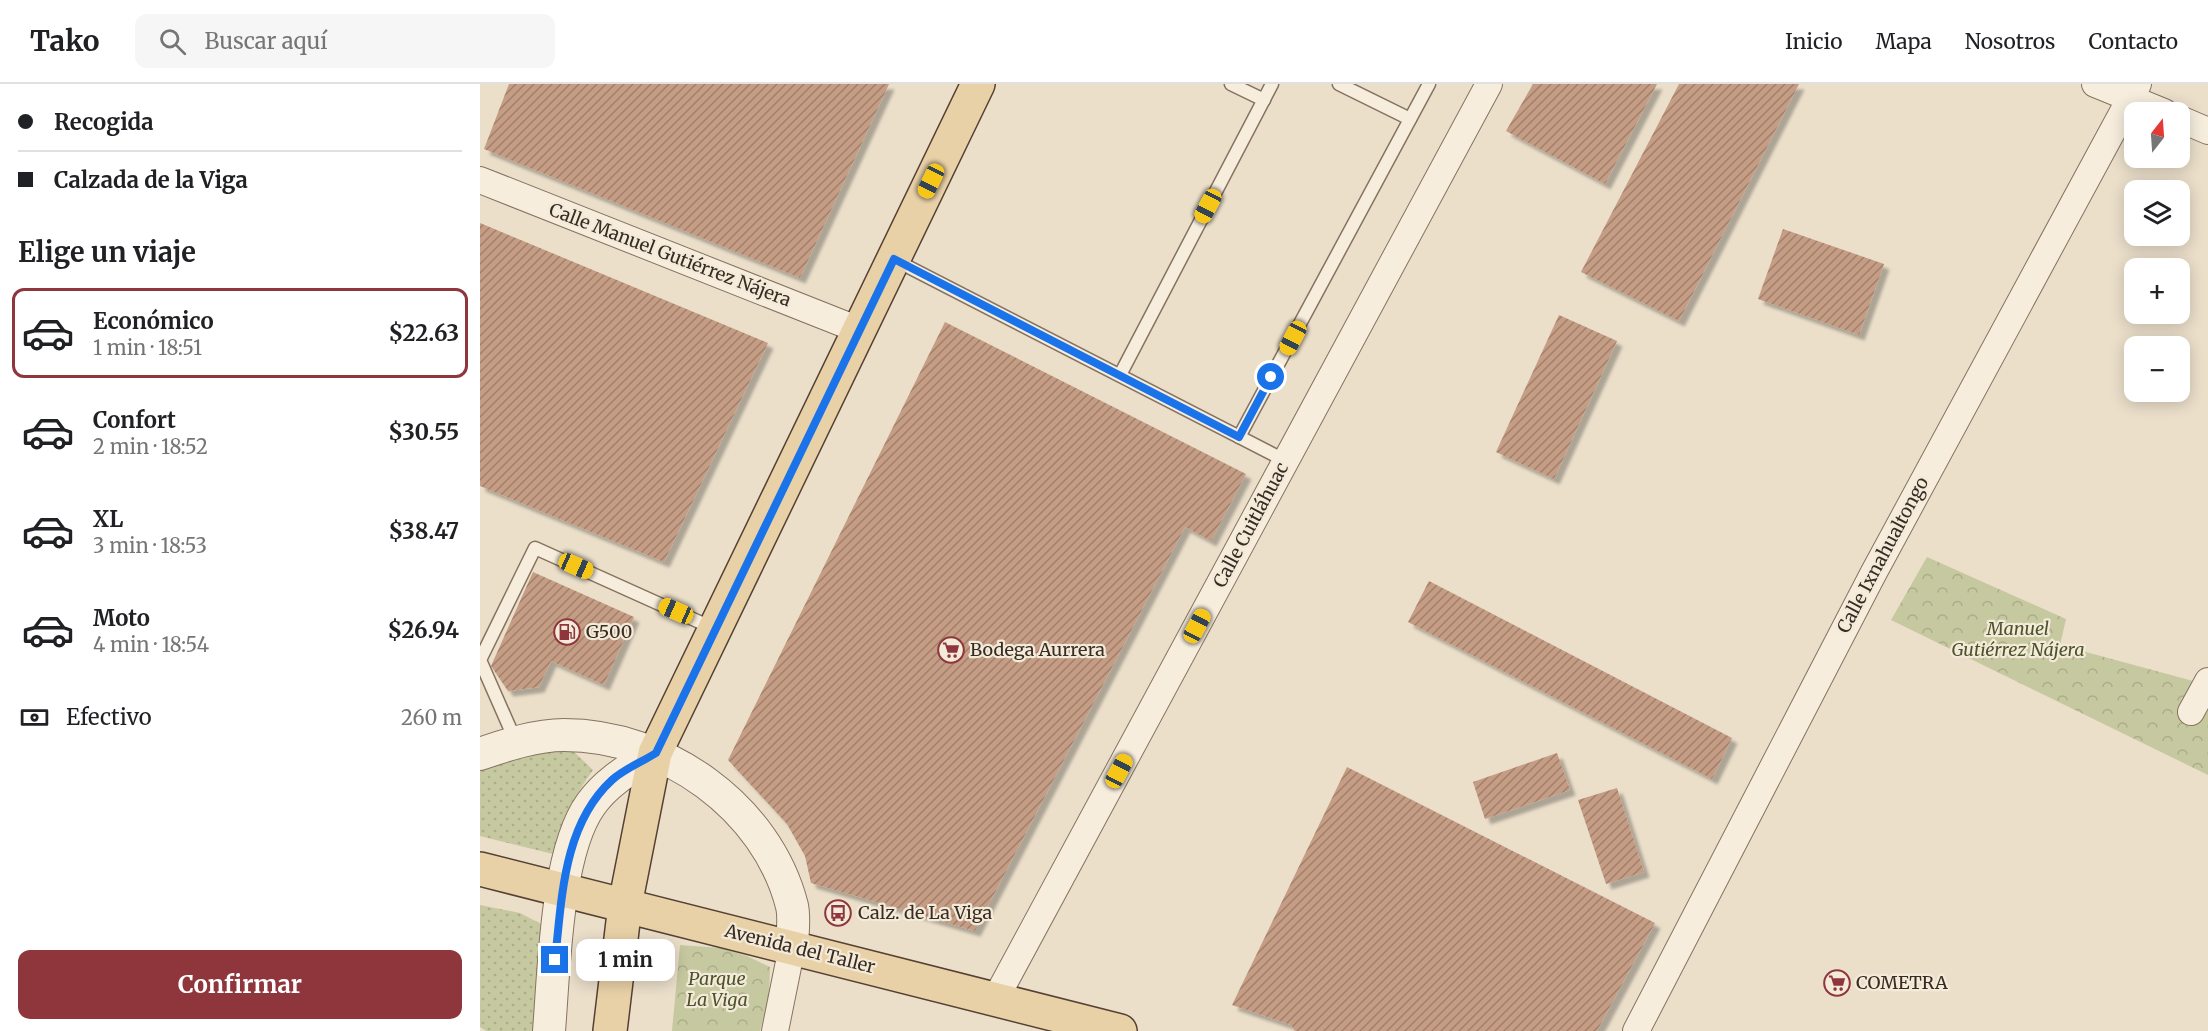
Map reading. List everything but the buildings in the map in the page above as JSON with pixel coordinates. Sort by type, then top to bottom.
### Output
[{"type":"main road","points":[[610,1031],[625,905],[656,753],[978,84]]},
{"type":"main road","name":"Avenida del Taller","points":[[480,869],[1120,1031]]},
{"type":"street","name":"Calle Cuitláhuac","points":[[996,998],[1490,84]]},
{"type":"street","points":[[2095,84],[2134,91],[2150,102]]},
{"type":"street","name":"Calle Ixnahualtongo","points":[[1636,1031],[1873,574],[2134,91]]},
{"type":"street","points":[[2190,123],[2208,131]]},
{"type":"street","name":"Calle Manuel Gutiérrez Nájera","points":[[480,180],[859,330]]},
{"type":"street","points":[[2191,712],[2208,681]]},
{"type":"street","points":[[480,754],[516,742],[563,735],[612,740],[656,753],[717,790],[757,832],[780,870],[793,909],[792,947],[775,1031]]},
{"type":"street","points":[[549,1031],[562,890],[575,838],[591,804],[614,779],[656,753]]},
{"type":"lane","points":[[1231,84],[1264,100]]},
{"type":"lane","points":[[1120,375],[1272,84]]},
{"type":"lane","points":[[1339,84],[1410,119]]},
{"type":"lane","points":[[1239,437],[1429,84]]},
{"type":"lane","points":[[894,259],[1286,461]]},
{"type":"lane","points":[[516,742],[480,660],[536,548],[716,629]]},
{"type":"green space","name":"Manuel Gutiérrez Nájera","points":[[1927,557],[2066,619],[2060,645],[2208,685],[2208,775],[1891,620]]},
{"type":"green space","points":[[567,745],[593,770],[569,810],[553,854],[480,836],[480,769],[500,760]]},
{"type":"green space","points":[[480,905],[520,913],[549,928],[539,1031],[486,1031],[480,1027]]},
{"type":"green space","name":"Parque La Viga","points":[[680,945],[721,948],[747,956],[770,967],[769,996],[760,1031],[672,1031]]},
{"type":"place","name":"G500","points":[[567,632]]},
{"type":"place","name":"Bodega Aurrera","points":[[951,650]]},
{"type":"place","name":"Calz. de La Viga","points":[[838,913]]},
{"type":"place","name":"COMETRA","points":[[1837,983]]},
{"type":"route","points":[[555,960],[562,890],[575,838],[591,804],[614,779],[656,753],[894,259],[1239,437],[1271,377]]}]
